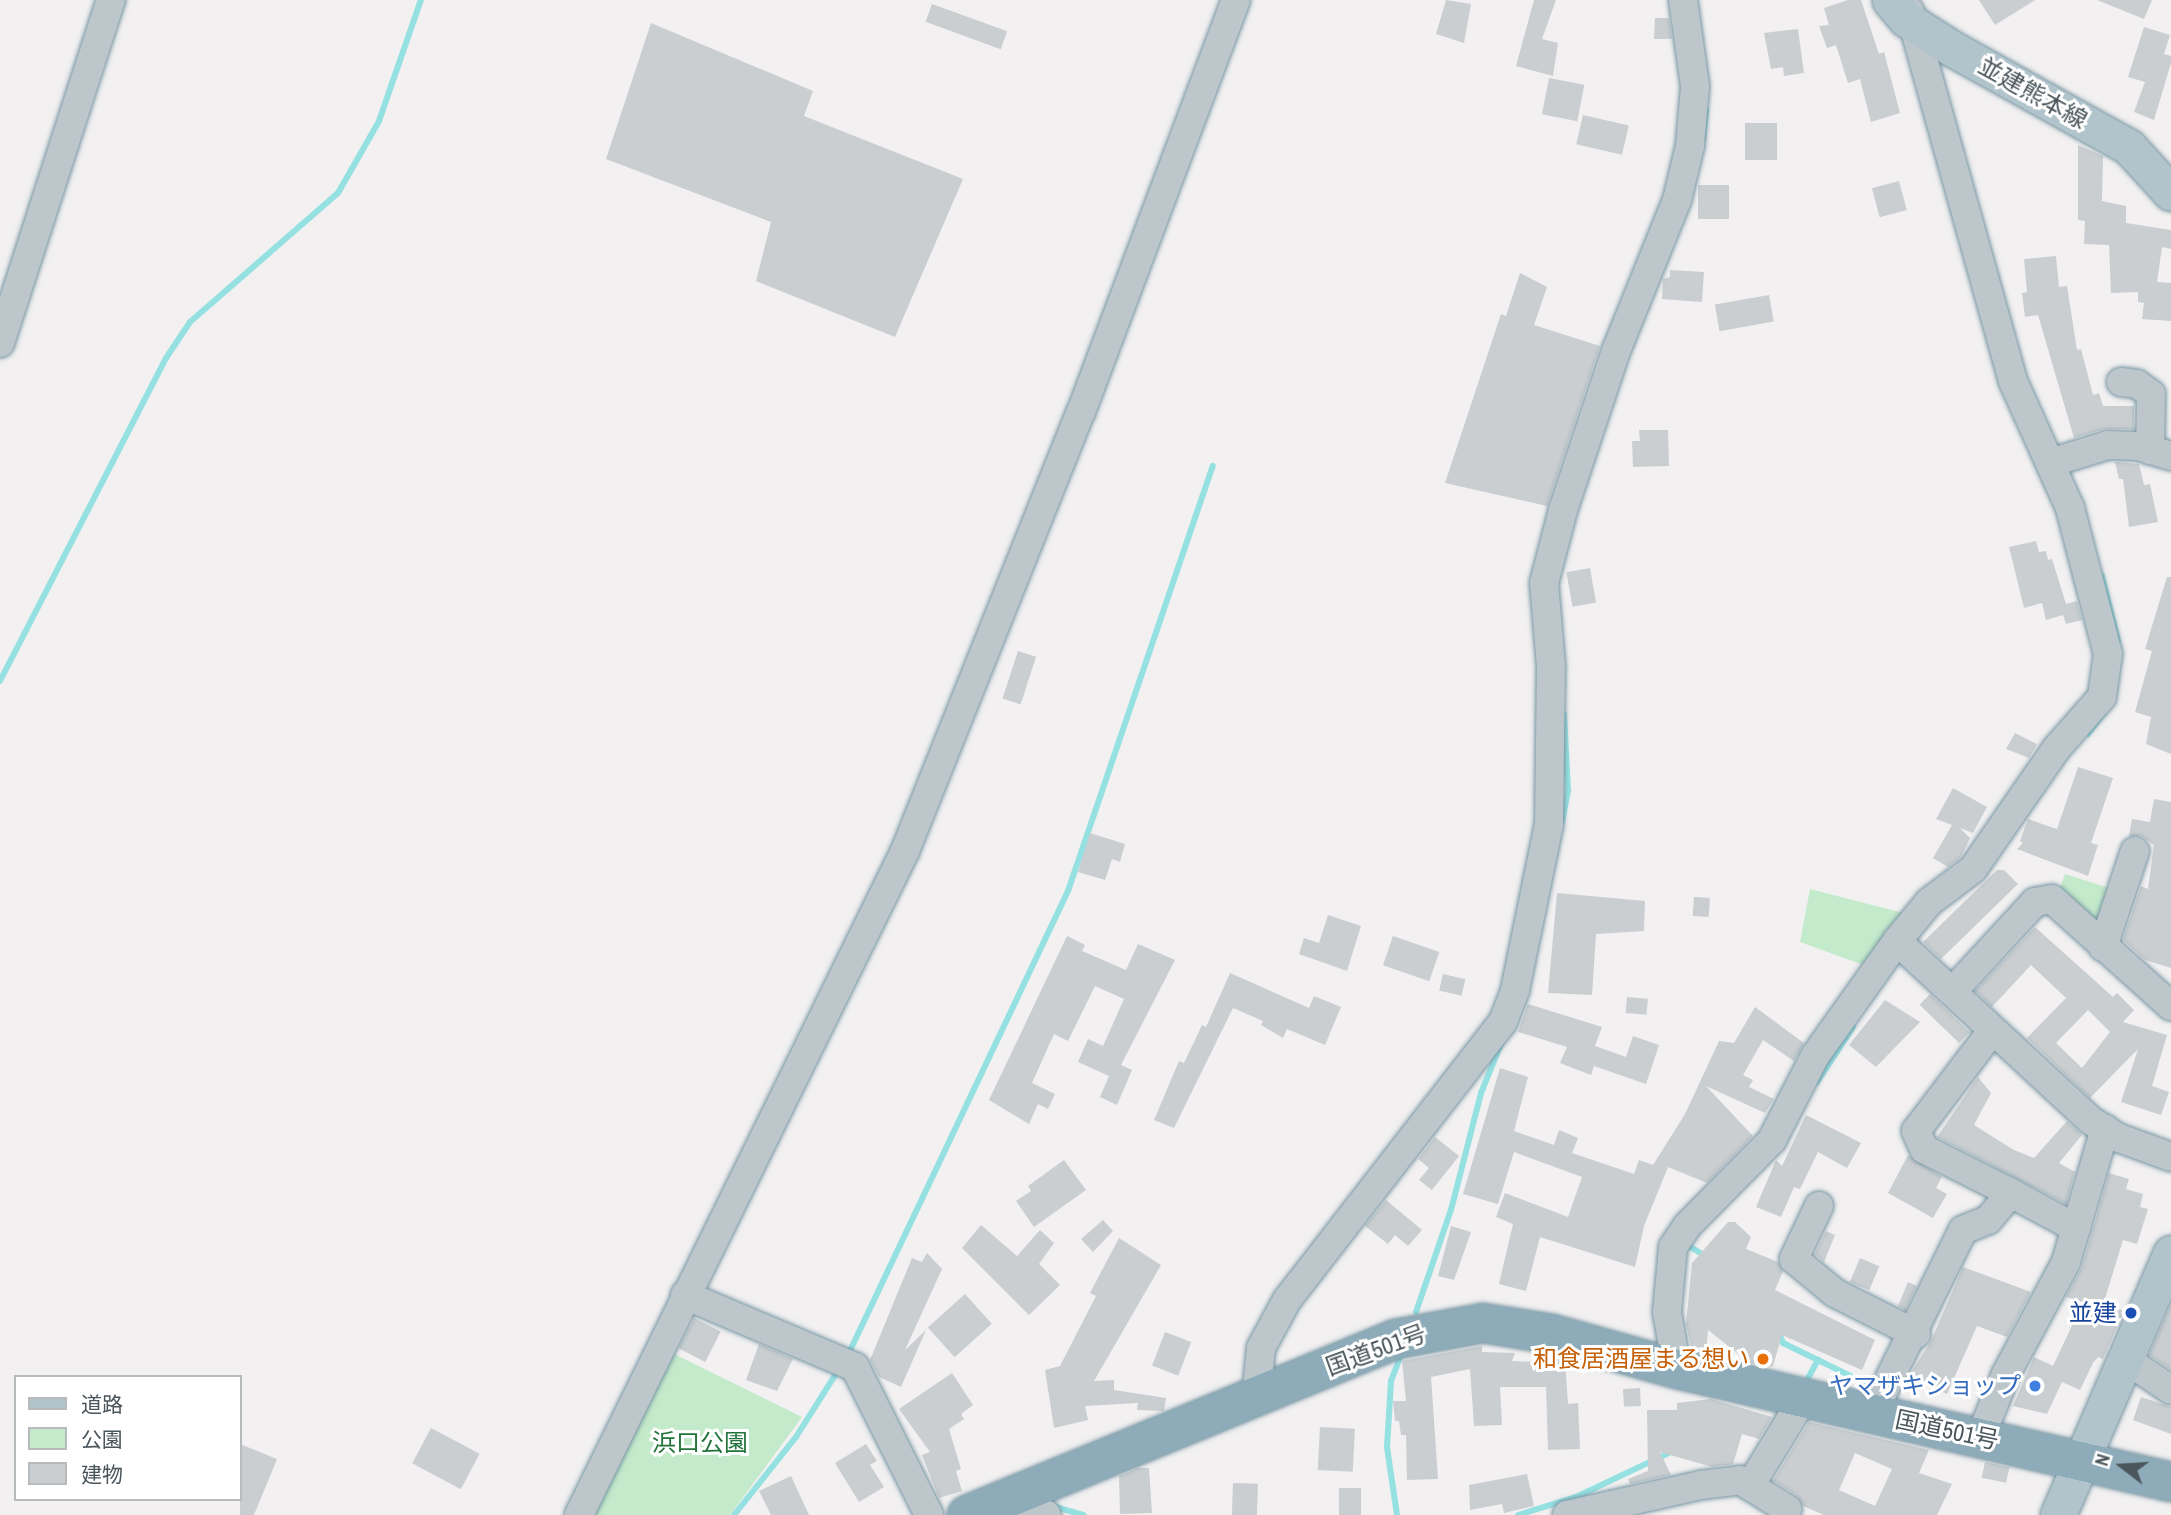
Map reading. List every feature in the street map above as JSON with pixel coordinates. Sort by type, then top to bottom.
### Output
[{"type":"highway","name":"国道501号","points":[[967,1515],[1396,1339],[1483,1323],[1552,1334],[1677,1369],[1980,1438],[2081,1458],[2171,1482]]},
{"type":"main road","name":"並建熊本線","points":[[1903,7],[2129,147],[2171,193]]},
{"type":"main road","points":[[2058,1515],[2171,1253]]},
{"type":"street","points":[[0,343],[111,0]]},
{"type":"street","points":[[579,1515],[905,851],[1081,412],[1236,0]]},
{"type":"street","points":[[1256,1398],[1261,1348],[1287,1300],[1503,1022],[1515,990],[1549,825],[1551,666],[1544,583],[1563,510],[1616,351],[1677,200],[1690,146],[1695,86],[1683,0]]},
{"type":"street","points":[[1677,1369],[1667,1312],[1666,1279],[1673,1247],[1687,1226],[1772,1140],[1808,1067],[1903,947],[1929,902],[1973,869],[2056,749],[2102,697],[2108,654],[2070,508],[2013,381],[1903,7]]},
{"type":"street","points":[[2050,463],[2108,445],[2161,453],[2151,394],[2137,384],[2122,382]]},
{"type":"street","points":[[2103,947],[2135,851]]},
{"type":"street","points":[[1952,992],[2035,902],[2052,899],[2171,1006]]},
{"type":"street","points":[[1903,947],[2090,1121],[2171,1157]]},
{"type":"street","points":[[1992,1031],[1916,1131],[1924,1149],[2076,1228]]},
{"type":"street","points":[[1980,1438],[2006,1374],[2066,1262],[2105,1129]]},
{"type":"street","points":[[1872,1414],[1916,1334],[1963,1230],[1988,1220],[2011,1193]]},
{"type":"street","points":[[1819,1206],[1794,1259],[1835,1293],[1916,1334]]},
{"type":"street","points":[[685,1296],[855,1367],[929,1515]]},
{"type":"street","points":[[2127,1360],[2171,1390]]},
{"type":"street","points":[[1750,1486],[1803,1399]]},
{"type":"street","points":[[1567,1515],[1642,1508],[1701,1485],[1740,1480],[1787,1509]]},
{"type":"street","points":[[1008,1500],[1027,1511],[1047,1515]]},
{"type":"green space","points":[[2065,874],[2115,890],[2104,920],[2091,921],[2060,888]]},
{"type":"green space","points":[[1810,889],[1911,915],[1872,968],[1800,942]]},
{"type":"green space","name":"浜口公園","points":[[670,1352],[802,1417],[730,1515],[589,1515]]},
{"type":"building","points":[[1446,0],[1471,4],[1464,43],[1436,34]]},
{"type":"building","points":[[1534,0],[1556,0],[1542,39],[1558,43],[1553,76],[1516,66]]},
{"type":"building","points":[[1848,0],[1861,0],[1879,54],[1884,52],[1900,113],[1871,122],[1860,79],[1848,83],[1836,45],[1827,48],[1819,26],[1829,25],[1824,8]]},
{"type":"building","points":[[1979,0],[2035,0],[1995,25]]},
{"type":"building","points":[[2097,0],[2152,0],[2144,19]]},
{"type":"building","points":[[932,4],[1007,31],[1001,49],[926,22]]},
{"type":"building","points":[[1655,18],[1669,18],[1672,39],[1654,39]]},
{"type":"building","points":[[651,23],[813,91],[804,116],[963,179],[895,337],[756,281],[771,222],[606,159]]},
{"type":"building","points":[[2144,27],[2170,35],[2164,54],[2171,56],[2171,63],[2154,120],[2134,112],[2145,82],[2128,77]]},
{"type":"building","points":[[1798,29],[1804,73],[1784,76],[1783,67],[1771,69],[1764,33]]},
{"type":"building","points":[[1549,78],[1584,85],[1577,121],[1542,114]]},
{"type":"building","points":[[1583,115],[1629,126],[1622,155],[1576,144]]},
{"type":"building","points":[[1745,123],[1777,123],[1777,160],[1745,160]]},
{"type":"building","points":[[2078,145],[2103,156],[2102,201],[2126,206],[2126,223],[2171,230],[2171,249],[2162,247],[2157,282],[2171,283],[2171,321],[2142,319],[2144,303],[2138,302],[2138,292],[2111,293],[2109,245],[2084,244],[2085,221],[2078,220]]},
{"type":"building","points":[[1899,181],[1907,210],[1880,217],[1872,188]]},
{"type":"building","points":[[1698,185],[1729,185],[1729,219],[1698,219]]},
{"type":"building","points":[[2056,256],[2059,287],[2067,286],[2077,350],[2081,349],[2093,395],[2099,393],[2103,406],[2134,406],[2134,429],[2104,429],[2074,438],[2038,315],[2025,317],[2022,293],[2027,292],[2024,259]]},
{"type":"building","points":[[1670,270],[1704,272],[1702,302],[1662,299],[1663,279],[1670,277]]},
{"type":"building","points":[[1520,273],[1547,287],[1534,325],[1600,346],[1547,506],[1445,483],[1501,314],[1506,316]]},
{"type":"building","points":[[1769,295],[1774,322],[1720,331],[1715,305]]},
{"type":"building","points":[[1639,430],[1668,430],[1669,466],[1633,467],[1632,441],[1640,441]]},
{"type":"building","points":[[2115,462],[2139,464],[2144,485],[2150,484],[2158,522],[2129,527],[2123,479],[2119,479]]},
{"type":"building","points":[[2036,541],[2039,552],[2046,551],[2048,560],[2052,559],[2066,604],[2077,601],[2082,620],[2066,624],[2063,615],[2046,620],[2042,603],[2024,608],[2009,547]]},
{"type":"building","points":[[1590,568],[1596,602],[1572,607],[1566,572]]},
{"type":"building","points":[[2167,577],[2171,577],[2171,754],[2146,744],[2151,717],[2135,712],[2152,651],[2145,649]]},
{"type":"building","points":[[1018,651],[1036,657],[1021,704],[1003,699]]},
{"type":"building","points":[[2015,733],[2037,744],[2029,758],[2006,749]]},
{"type":"building","points":[[2078,767],[2113,778],[2091,843],[2098,845],[2088,876],[2017,849],[2023,843],[2020,841],[2028,819],[2057,829]]},
{"type":"building","points":[[1953,788],[1987,807],[1973,833],[1960,828],[1970,838],[1961,857],[1948,867],[1933,858],[1952,825],[1936,819]]},
{"type":"building","points":[[2154,799],[2171,802],[2171,968],[2145,960],[2123,940],[2141,886],[2148,889],[2154,845],[2141,836],[2129,836],[2132,819],[2150,822]]},
{"type":"building","points":[[1090,833],[1125,844],[1120,862],[1112,859],[1105,880],[1078,872]]},
{"type":"building","points":[[1997,870],[2004,870],[2018,884],[1941,959],[1923,942]]},
{"type":"building","points":[[1557,893],[1645,901],[1644,931],[1596,934],[1592,995],[1548,993]]},
{"type":"building","points":[[1694,897],[1710,898],[1709,917],[1693,916]]},
{"type":"building","points":[[1328,915],[1361,926],[1347,971],[1299,954],[1304,938],[1319,943]]},
{"type":"building","points":[[2035,927],[2113,997],[2117,993],[2134,1010],[2123,1022],[2167,1035],[2152,1086],[2169,1092],[2161,1115],[2121,1102],[2138,1049],[2090,1098],[2027,1038],[2066,998],[2031,965],[1992,1007],[1975,991]],"holes":[[[2088,1010],[2110,1032],[2082,1068],[2056,1043]]]},
{"type":"building","points":[[1067,936],[1085,945],[1082,951],[1126,970],[1138,944],[1175,960],[1121,1065],[1132,1070],[1117,1105],[1100,1097],[1109,1076],[1078,1062],[1088,1039],[1103,1046],[1124,999],[1095,986],[1068,1041],[1054,1034],[1032,1083],[1055,1094],[1048,1109],[1038,1104],[1029,1124],[989,1100]]},
{"type":"building","points":[[1393,936],[1439,952],[1429,981],[1383,965]]},
{"type":"building","points":[[1230,973],[1309,1008],[1314,996],[1341,1007],[1325,1045],[1287,1029],[1283,1038],[1261,1025],[1263,1021],[1233,1008],[1174,1128],[1154,1120],[1179,1061],[1184,1063],[1202,1025],[1206,1027]]},
{"type":"building","points":[[1443,974],[1465,979],[1462,996],[1439,991]]},
{"type":"building","points":[[1930,994],[1970,1032],[1959,1043],[1920,1005]]},
{"type":"building","points":[[1627,997],[1648,999],[1647,1015],[1626,1013]]},
{"type":"building","points":[[1885,1000],[1920,1022],[1876,1067],[1849,1045]]},
{"type":"building","points":[[1528,1004],[1602,1027],[1595,1046],[1626,1057],[1633,1036],[1659,1045],[1646,1084],[1594,1066],[1591,1075],[1560,1063],[1567,1047],[1518,1032]]},
{"type":"building","points":[[1755,1007],[1804,1043],[1794,1061],[1763,1040],[1743,1075],[1753,1080],[1749,1087],[1774,1099],[1765,1113],[1706,1086],[1753,1136],[1707,1183],[1668,1167],[1644,1226],[1635,1267],[1540,1237],[1526,1291],[1499,1284],[1513,1224],[1496,1217],[1505,1193],[1568,1217],[1582,1177],[1514,1152],[1498,1204],[1463,1194],[1500,1068],[1528,1077],[1514,1131],[1554,1145],[1559,1130],[1578,1138],[1572,1153],[1634,1174],[1639,1160],[1653,1165],[1685,1114],[1719,1041],[1734,1043]]},
{"type":"building","points":[[1978,1077],[1991,1093],[1974,1125],[2014,1150],[2034,1158],[2067,1121],[2082,1135],[2059,1163],[2075,1172],[2066,1204],[1937,1137]]},
{"type":"building","points":[[1806,1115],[1861,1143],[1847,1168],[1818,1152],[1800,1189],[1794,1187],[1781,1217],[1756,1207],[1776,1160],[1782,1166]]},
{"type":"building","points":[[1435,1137],[1459,1156],[1432,1190],[1419,1180],[1429,1168],[1418,1159]]},
{"type":"building","points":[[1908,1155],[1942,1177],[1936,1188],[1947,1194],[1933,1218],[1888,1193]]},
{"type":"building","points":[[1064,1160],[1086,1190],[1034,1227],[1016,1201],[1031,1191],[1028,1186]]},
{"type":"building","points":[[2109,1173],[2129,1179],[2126,1189],[2143,1194],[2140,1207],[2148,1209],[2137,1244],[2123,1240],[2104,1302],[2124,1311],[2103,1359],[2098,1357],[2093,1363],[2080,1390],[2062,1382],[2047,1414],[2013,1406],[2034,1357],[2053,1366],[2083,1302],[2066,1297],[2082,1267]]},
{"type":"building","points":[[1386,1200],[1422,1230],[1408,1246],[1395,1235],[1388,1244],[1365,1226]]},
{"type":"building","points":[[1103,1220],[1113,1231],[1093,1252],[1081,1239]]},
{"type":"building","points":[[1728,1222],[1735,1222],[1751,1237],[1746,1249],[1778,1262],[1783,1271],[1775,1290],[1875,1340],[1862,1370],[1782,1335],[1773,1366],[1767,1367],[1750,1363],[1708,1330],[1706,1353],[1692,1350],[1686,1324],[1692,1263]]},
{"type":"building","points":[[981,1225],[1017,1256],[1040,1230],[1054,1243],[1039,1264],[1060,1285],[1029,1315],[962,1248]]},
{"type":"building","points":[[1451,1226],[1471,1232],[1454,1280],[1438,1276]]},
{"type":"building","points":[[1826,1231],[1835,1235],[1824,1262],[1815,1254]]},
{"type":"building","points":[[1119,1238],[1161,1265],[1094,1381],[1114,1380],[1114,1390],[1166,1398],[1164,1411],[1137,1410],[1138,1403],[1085,1406],[1088,1420],[1054,1428],[1045,1370],[1060,1366],[1096,1296],[1090,1293]]},
{"type":"building","points":[[927,1253],[942,1269],[905,1350],[926,1330],[901,1387],[879,1377],[870,1360],[912,1258],[922,1262]]},
{"type":"building","points":[[1860,1258],[1879,1266],[1869,1290],[1850,1282]]},
{"type":"building","points":[[1963,1267],[2031,1292],[2007,1337],[1977,1326],[1947,1394],[1909,1376],[1931,1341]]},
{"type":"building","points":[[1908,1282],[1917,1286],[1905,1310],[1898,1306]]},
{"type":"building","points":[[965,1294],[992,1324],[955,1357],[928,1327]]},
{"type":"building","points":[[2171,1304],[2171,1370],[2149,1355]]},
{"type":"building","points":[[694,1318],[721,1332],[705,1362],[679,1348]]},
{"type":"building","points":[[1165,1332],[1191,1342],[1178,1376],[1152,1366]]},
{"type":"building","points":[[759,1344],[793,1359],[777,1391],[746,1380]]},
{"type":"building","points":[[1482,1346],[1482,1352],[1515,1353],[1512,1361],[1541,1362],[1541,1356],[1548,1356],[1565,1361],[1568,1404],[1578,1403],[1580,1449],[1548,1450],[1546,1387],[1500,1387],[1502,1425],[1474,1426],[1470,1369],[1431,1377],[1438,1479],[1407,1480],[1406,1435],[1401,1435],[1399,1421],[1395,1421],[1393,1401],[1406,1401],[1402,1361]]},
{"type":"building","points":[[952,1373],[973,1405],[961,1414],[964,1419],[949,1429],[961,1469],[956,1471],[962,1491],[939,1498],[922,1455],[930,1452],[899,1409]]},
{"type":"building","points":[[1640,1388],[1641,1406],[1624,1407],[1623,1389]]},
{"type":"building","points":[[2141,1397],[2171,1407],[2171,1434],[2133,1420]]},
{"type":"building","points":[[1711,1399],[1772,1417],[1759,1439],[1742,1434],[1733,1464],[1712,1467],[1660,1452],[1671,1475],[1630,1484],[1628,1479],[1648,1471],[1647,1410],[1677,1410],[1677,1403]]},
{"type":"building","points":[[1809,1422],[1929,1450],[1919,1473],[1952,1484],[1937,1515],[1824,1515],[1803,1506],[1796,1495],[1773,1481]],"holes":[[[1855,1453],[1892,1469],[1875,1506],[1839,1490]]]},
{"type":"building","points":[[1320,1427],[1355,1429],[1353,1472],[1318,1470]]},
{"type":"building","points":[[431,1428],[480,1454],[461,1489],[412,1463]]},
{"type":"building","points":[[866,1444],[877,1461],[870,1465],[884,1487],[859,1502],[835,1463]]},
{"type":"building","points":[[242,1445],[277,1459],[254,1515],[240,1515]]},
{"type":"building","points":[[1985,1462],[2009,1467],[2006,1483],[1982,1478]]},
{"type":"building","points":[[1138,1468],[1149,1468],[1152,1513],[1120,1514],[1119,1476]]},
{"type":"building","points":[[1527,1474],[1534,1506],[1504,1513],[1502,1504],[1470,1510],[1469,1485]]},
{"type":"building","points":[[791,1476],[809,1515],[771,1515],[759,1491]]},
{"type":"building","points":[[1233,1483],[1258,1484],[1257,1515],[1232,1515]]},
{"type":"building","points":[[1339,1488],[1361,1488],[1361,1515],[1339,1515]]},
{"type":"waterway","points":[[0,681],[166,358],[190,322],[338,193],[379,121],[421,0]]},
{"type":"waterway","points":[[1703,140],[1706,110]]},
{"type":"waterway","points":[[847,1357],[1068,891],[1213,466]]},
{"type":"waterway","points":[[2102,576],[2118,641]]},
{"type":"waterway","points":[[2088,734],[2106,709]]},
{"type":"waterway","points":[[1562,822],[1568,790],[1564,714]]},
{"type":"waterway","points":[[1817,1082],[1853,1027]]},
{"type":"waterway","points":[[1416,1312],[1451,1210],[1481,1093],[1501,1044]]},
{"type":"waterway","points":[[1689,1246],[1705,1256]]},
{"type":"waterway","points":[[1778,1331],[1783,1343],[1865,1383]]},
{"type":"waterway","points":[[1397,1515],[1387,1447],[1391,1381],[1402,1353]]},
{"type":"waterway","points":[[1808,1378],[1818,1360]]},
{"type":"waterway","points":[[734,1515],[796,1437],[839,1369]]},
{"type":"waterway","points":[[1518,1515],[1576,1497],[1673,1451]]},
{"type":"waterway","points":[[1052,1506],[1084,1515]]},
{"type":"place","name":"並建","points":[[2131,1313]]},
{"type":"place","name":"和食居酒屋まる想い","points":[[1763,1359]]},
{"type":"place","name":"ヤマザキショップ","points":[[2035,1386]]}]
